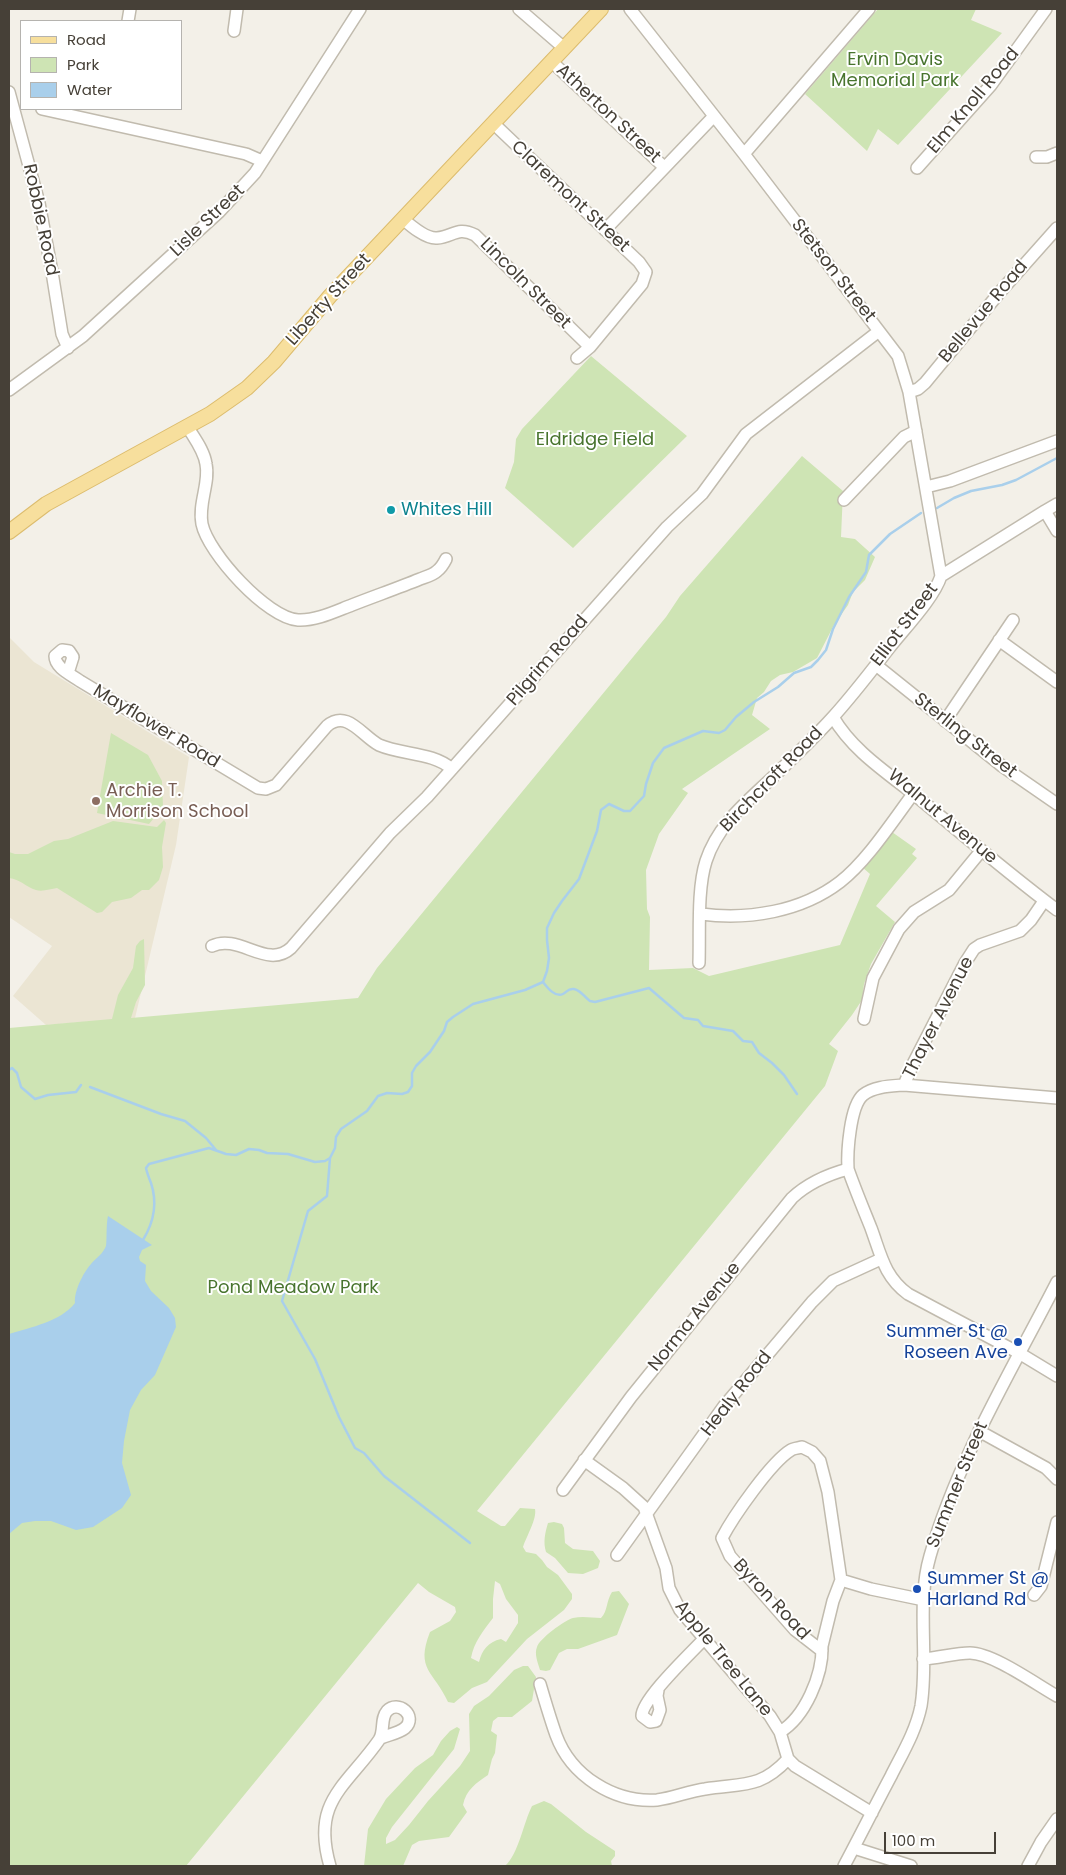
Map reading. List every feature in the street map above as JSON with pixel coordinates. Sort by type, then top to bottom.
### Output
[{"type":"main road","name":"Liberty Street","points":[[9,532],[46,504],[230,401],[258,378],[279,357],[323,304],[601,9]]},
{"type":"street","points":[[234,31],[238,9]]},
{"type":"street","name":"Lisle Street","points":[[9,390],[68,348],[126,299],[225,207],[251,178],[360,9]]},
{"type":"street","points":[[519,9],[564,48]]},
{"type":"street","name":"Stetson Street","points":[[630,9],[744,154],[900,360],[909,392],[941,576]]},
{"type":"street","points":[[744,154],[868,9]]},
{"type":"street","name":"Elm Knoll Road","points":[[918,168],[991,85],[1046,9]]},
{"type":"street","name":"Atherton Street","points":[[551,61],[664,167]]},
{"type":"street","name":"Robbie Road","points":[[9,92],[17,109],[39,203],[62,334],[68,348]]},
{"type":"street","points":[[47,110],[246,154],[262,161]]},
{"type":"street","points":[[605,230],[714,116]]},
{"type":"street","name":"Claremont Street","points":[[493,124],[639,262],[646,272],[642,284],[590,347]]},
{"type":"street","points":[[1036,157],[1047,157],[1057,153]]},
{"type":"street","name":"Lincoln Street","points":[[403,219],[432,238],[439,238],[454,232],[463,231],[478,237],[590,347]]},
{"type":"street","name":"Bellevue Road","points":[[909,392],[918,389],[925,383],[1000,292],[1057,228]]},
{"type":"street","name":"Pilgrim Road","points":[[212,946],[228,943],[271,956],[280,955],[288,951],[390,833],[422,803],[667,527],[698,498],[746,434],[879,331]]},
{"type":"street","points":[[577,358],[590,347]]},
{"type":"street","points":[[187,426],[202,452],[206,464],[207,473],[201,512],[202,523],[209,542],[217,555],[238,579],[263,603],[281,614],[297,620],[314,618],[437,572],[446,559]]},
{"type":"street","points":[[844,500],[906,434],[916,431]]},
{"type":"street","points":[[926,487],[950,481],[1057,441]]},
{"type":"street","name":"Elliot Street","points":[[833,717],[939,584],[941,576],[1057,504]]},
{"type":"street","points":[[1045,510],[1057,531]]},
{"type":"street","points":[[945,721],[1013,620]]},
{"type":"street","points":[[999,640],[1057,682]]},
{"type":"street","name":"Sterling Street","points":[[876,665],[1002,766],[1057,804]]},
{"type":"street","name":"Mayflower Road","points":[[63,669],[258,788],[266,789],[276,785],[327,726],[340,720],[348,722],[381,746],[440,761],[452,769]]},
{"type":"street","name":"Walnut Avenue","points":[[833,717],[848,739],[981,851],[1057,910]]},
{"type":"street","name":"Birchcroft Road","points":[[699,962],[700,902],[706,862],[712,846],[724,826],[741,806],[833,717]]},
{"type":"street","points":[[701,914],[736,916],[778,911],[824,892],[839,882],[854,868],[913,794]]},
{"type":"street","points":[[864,1019],[873,978],[899,930],[914,912],[950,890],[981,851]]},
{"type":"street","name":"Thayer Avenue","points":[[904,1085],[913,1064],[974,949],[987,941],[1020,931],[1031,920],[1044,901]]},
{"type":"street","points":[[1057,1098],[904,1085],[880,1088],[862,1096],[854,1112],[848,1147],[848,1169],[881,1259],[896,1285],[908,1294],[1019,1353],[1057,1376]]},
{"type":"street","name":"Norma Avenue","points":[[563,1490],[655,1366],[792,1198],[823,1177],[848,1169]]},
{"type":"street","name":"Healy Road","points":[[617,1555],[724,1406],[812,1302],[833,1281],[881,1259]]},
{"type":"street","name":"Summer Street","points":[[844,1866],[903,1753],[917,1720],[922,1697],[926,1574],[933,1546],[952,1492],[979,1430],[1057,1282]]},
{"type":"street","points":[[979,1430],[1046,1468],[1057,1479]]},
{"type":"street","name":"Byron Road","points":[[822,1650],[795,1630],[730,1556],[722,1538],[757,1486],[791,1450],[802,1447],[812,1452],[820,1461],[828,1492],[841,1580]]},
{"type":"street","name":"Apple Tree Lane","points":[[584,1460],[638,1500],[644,1507],[666,1568],[669,1588],[680,1610],[770,1716],[780,1732],[788,1759]]},
{"type":"street","points":[[1034,1596],[1041,1586],[1057,1522]]},
{"type":"street","points":[[780,1732],[789,1727],[799,1716],[816,1682],[833,1601],[841,1580],[871,1589],[924,1600]]},
{"type":"street","points":[[658,1690],[704,1639]]},
{"type":"street","points":[[924,1659],[961,1653],[980,1654],[993,1659],[1057,1696]]},
{"type":"street","points":[[540,1684],[556,1736],[570,1760],[597,1785],[620,1796],[633,1799],[660,1800],[694,1791],[744,1785],[767,1778],[788,1759],[795,1766],[872,1813]]},
{"type":"street","points":[[330,1866],[323,1834],[327,1812],[337,1791],[381,1738]]},
{"type":"street","points":[[1028,1866],[1041,1842],[1057,1819]]},
{"type":"street","points":[[854,1848],[911,1866]]},
{"type":"shaded area","name":"Archie T. Morrison School","points":[[9,637],[34,662],[189,757],[176,845],[135,1018],[46,1025],[13,996],[52,946],[9,917]]},
{"type":"green space","name":"Ervin Davis Memorial Park","points":[[878,9],[976,9],[971,20],[1002,33],[898,145],[878,129],[867,151],[805,94]]},
{"type":"green space","name":"Eldridge Field","points":[[591,356],[687,436],[573,548],[505,488],[514,462],[516,439],[522,429]]},
{"type":"green space","name":"Pond Meadow Park","points":[[802,456],[843,491],[841,537],[855,539],[875,557],[865,580],[853,592],[848,605],[834,625],[817,658],[793,672],[780,675],[771,681],[764,692],[757,698],[752,715],[770,729],[682,789],[688,793],[659,834],[646,870],[647,909],[650,917],[649,970],[693,968],[709,976],[840,945],[870,874],[862,867],[892,832],[916,849],[912,854],[917,858],[876,906],[895,922],[871,964],[864,984],[862,1000],[829,1044],[838,1051],[825,1086],[477,1511],[501,1526],[505,1526],[520,1508],[535,1509],[533,1522],[523,1547],[526,1552],[536,1554],[547,1567],[558,1575],[572,1594],[572,1599],[564,1610],[527,1639],[487,1682],[472,1688],[454,1703],[448,1702],[428,1670],[425,1663],[425,1655],[430,1632],[450,1621],[456,1612],[455,1607],[429,1592],[418,1583],[186,1866],[9,1866],[9,1028],[112,1019],[118,995],[133,968],[136,946],[144,939],[145,985],[136,1002],[131,1018],[358,998],[377,968],[666,617],[680,596]],"holes":[[[495,1581],[500,1584],[506,1599],[518,1615],[518,1623],[506,1642],[501,1639],[486,1647],[479,1662],[471,1658],[472,1652],[479,1637],[493,1618]]]},
{"type":"green space","points":[[111,733],[148,755],[162,781],[163,807],[149,824],[97,813]]},
{"type":"green space","points":[[164,820],[166,823],[162,847],[163,867],[159,880],[149,890],[142,890],[131,898],[112,902],[102,912],[97,913],[57,888],[38,891],[9,878],[9,852],[28,854],[54,841],[68,839],[113,821],[157,827]]},
{"type":"green space","points":[[548,1523],[562,1524],[565,1543],[573,1549],[593,1551],[600,1561],[598,1568],[583,1574],[568,1573],[555,1558],[546,1552],[545,1534]]},
{"type":"green space","points":[[619,1591],[629,1604],[617,1635],[578,1649],[567,1649],[559,1653],[550,1670],[540,1670],[536,1653],[542,1639],[569,1619],[584,1617],[601,1618],[612,1592]]},
{"type":"green space","points":[[528,1666],[536,1677],[532,1701],[512,1717],[498,1717],[493,1721],[491,1731],[497,1735],[495,1753],[488,1775],[466,1795],[463,1805],[467,1812],[449,1837],[419,1841],[412,1845],[403,1866],[364,1866],[368,1829],[386,1799],[415,1768],[433,1755],[441,1741],[450,1731],[457,1727],[460,1729],[454,1749],[392,1827],[386,1838],[386,1844],[395,1840],[409,1825],[460,1766],[470,1751],[469,1714],[474,1706],[489,1696],[514,1670]]},
{"type":"green space","points":[[544,1801],[551,1804],[586,1832],[615,1851],[615,1856],[611,1861],[612,1866],[505,1866],[514,1854],[532,1806]]},
{"type":"water","points":[[108,1216],[152,1245],[142,1250],[139,1257],[140,1261],[146,1265],[145,1281],[151,1291],[169,1308],[175,1318],[176,1327],[155,1375],[141,1390],[130,1410],[122,1463],[131,1495],[122,1508],[93,1527],[76,1530],[51,1521],[35,1521],[22,1523],[9,1534],[9,1334],[53,1319],[69,1310],[75,1303],[76,1293],[82,1277],[105,1249]]},
{"type":"waterway","points":[[937,508],[971,491],[1002,485],[1016,480],[1057,458]]},
{"type":"waterway","points":[[143,1240],[154,1213],[153,1191],[146,1168],[149,1164],[209,1148],[226,1154],[236,1155],[249,1149],[267,1153],[288,1154],[315,1162],[325,1161],[330,1158],[335,1148],[336,1137],[341,1129],[367,1111],[378,1096],[387,1093],[402,1094],[408,1092],[412,1086],[412,1073],[416,1066],[430,1052],[444,1031],[447,1022],[453,1017],[473,1004],[525,990],[543,982],[549,958],[547,928],[554,913],[579,879],[597,831],[601,810],[609,804],[624,811],[630,811],[644,796],[653,763],[664,748],[703,731],[719,733],[725,730],[736,717],[754,702],[778,687],[794,673],[811,667],[826,650],[833,629],[849,597],[866,572],[869,555],[890,534],[921,513]]},
{"type":"waterway","points":[[543,982],[557,995],[574,989],[590,1001],[595,1002],[649,988],[684,1018],[698,1020],[703,1026],[733,1031],[743,1041],[752,1042],[759,1053],[784,1075],[797,1094]]},
{"type":"waterway","points":[[9,1070],[12,1068],[17,1073],[21,1087],[35,1099],[48,1095],[76,1092],[81,1085]]},
{"type":"waterway","points":[[90,1087],[185,1121],[206,1138],[216,1150]]},
{"type":"waterway","points":[[330,1158],[327,1196],[308,1211],[282,1301],[315,1359],[339,1417],[355,1448],[364,1453],[384,1476],[470,1543]]},
{"type":"place","name":"Whites Hill","points":[[391,510]]},
{"type":"place","name":"Archie T. Morrison School","points":[[96,801]]},
{"type":"place","name":"Summer St @ Roseen Ave","points":[[1018,1342]]},
{"type":"place","name":"Summer St @ Harland Rd","points":[[917,1589]]}]
